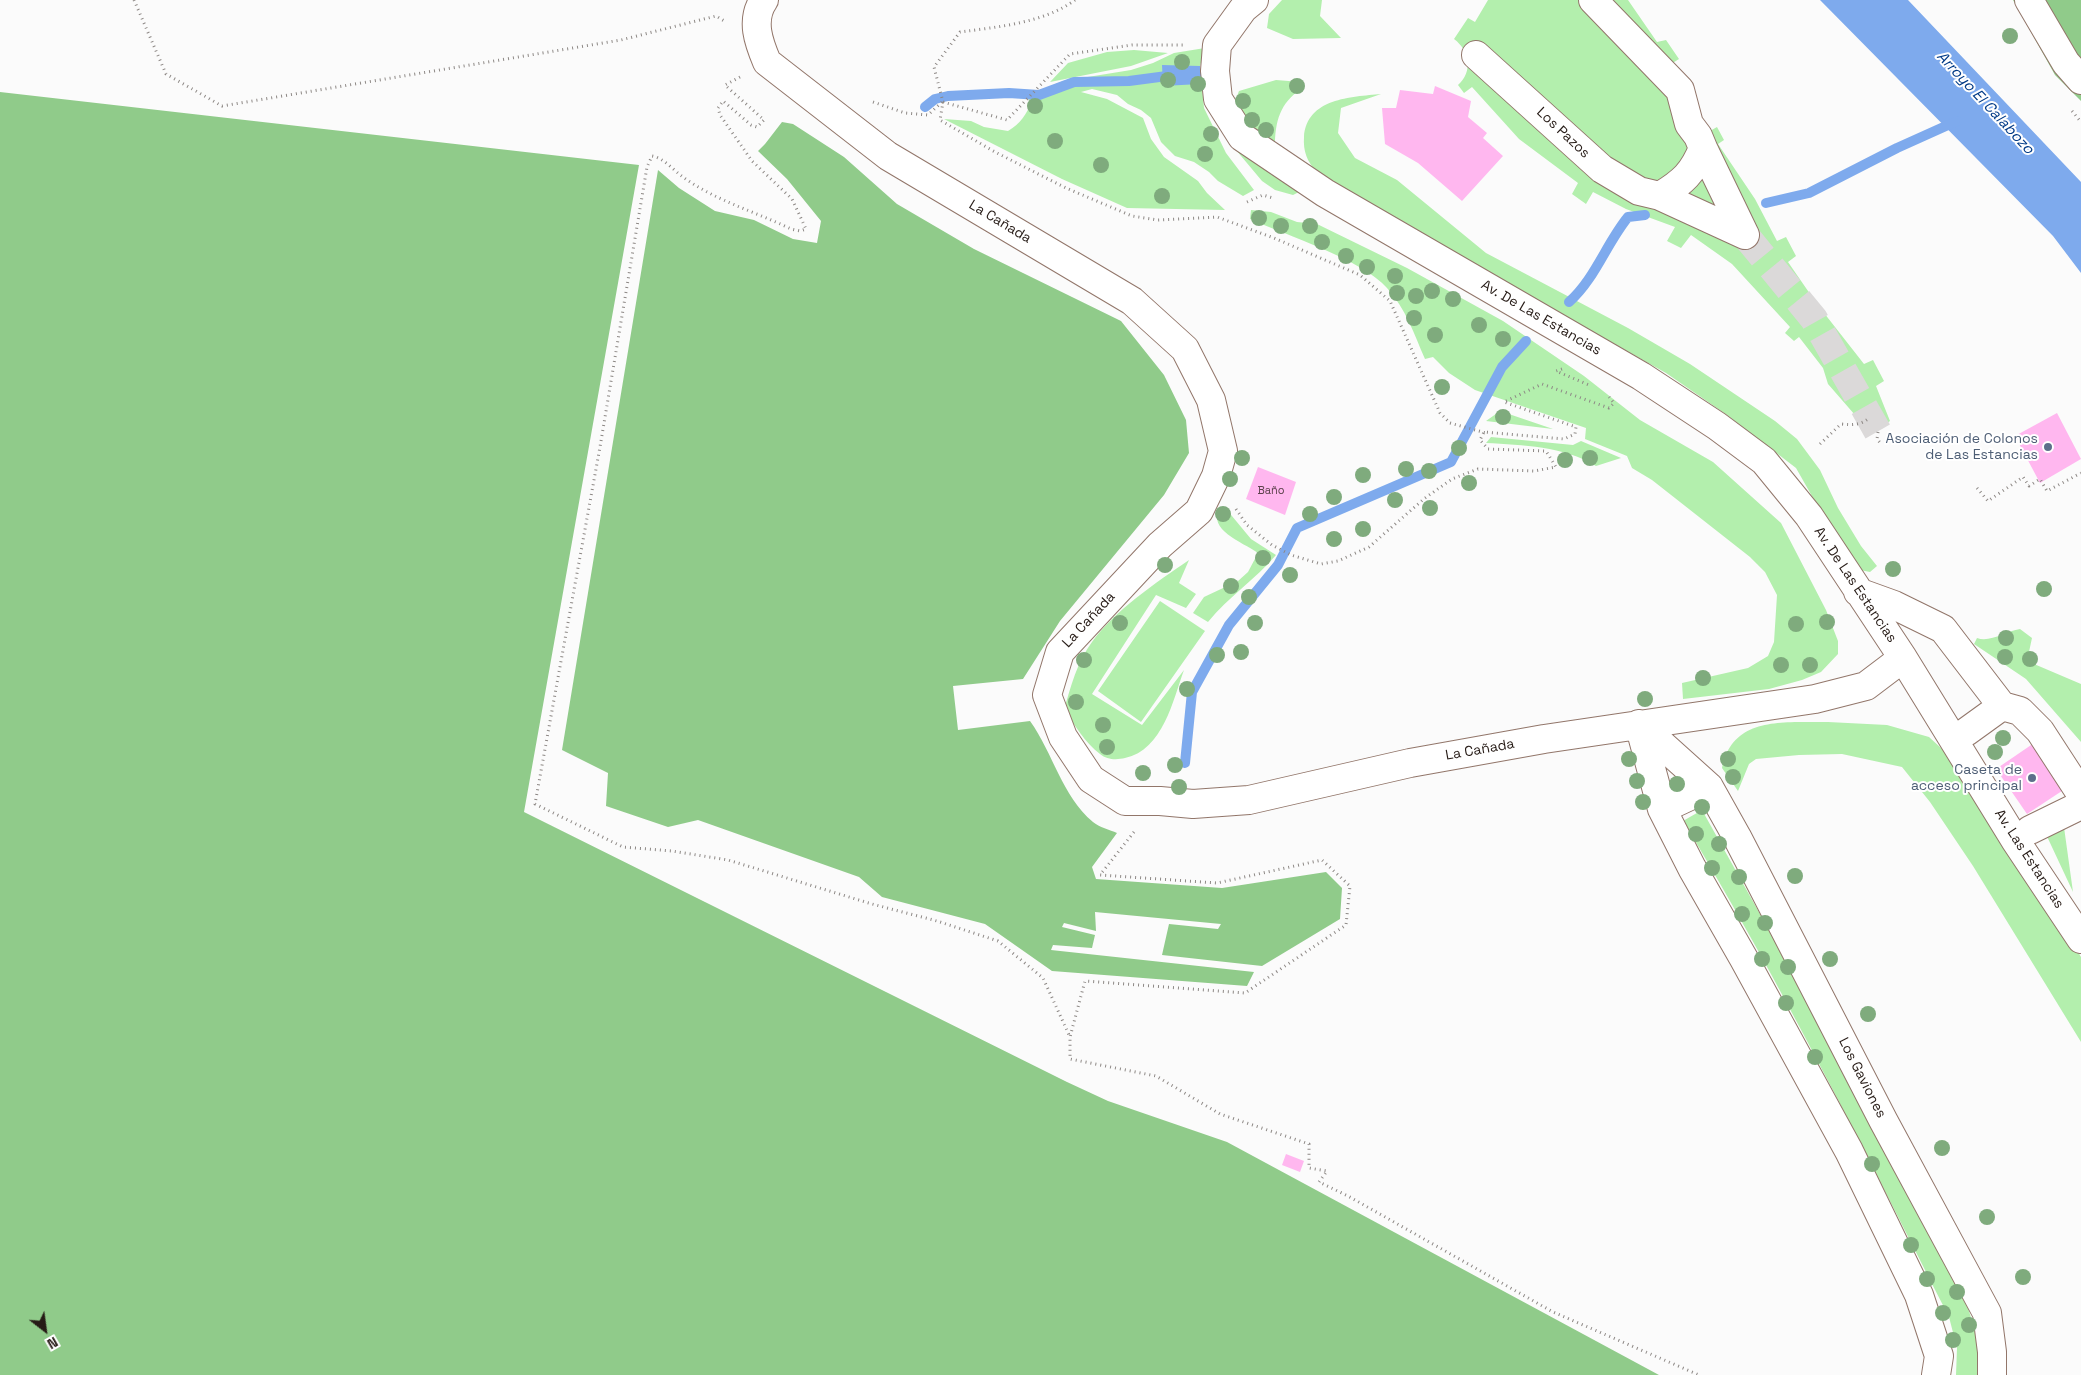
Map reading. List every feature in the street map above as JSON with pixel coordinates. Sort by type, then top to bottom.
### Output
[{"type":"street","points":[[763,52],[756,22],[764,0]]},
{"type":"street","points":[[1217,45],[1243,9],[1254,0]]},
{"type":"street","name":"Los Pazos","points":[[1476,55],[1602,169],[1639,191],[1660,196],[1745,235],[1698,136],[1689,124],[1680,90],[1593,0]]},
{"type":"street","points":[[2029,0],[2066,63],[2081,80]]},
{"type":"street","name":"Av. De Las Estancias","points":[[1217,45],[1215,71],[1218,99],[1242,137],[1325,193],[1641,376],[1717,426],[1764,461],[1809,516],[1903,658]]},
{"type":"street","name":"La Cañada","points":[[763,52],[888,156],[1132,301],[1186,349],[1211,400],[1223,451],[1216,476],[1199,511],[1160,545],[1060,652],[1047,695],[1063,737],[1091,779],[1125,801],[1160,801],[1193,804],[1249,800],[1410,763],[1639,724],[1844,693],[1866,686],[1903,658]]},
{"type":"street","points":[[1660,196],[1680,184],[1696,167],[1703,148]]},
{"type":"street","points":[[1858,592],[1894,605],[1943,629],[2002,706],[2020,711],[2040,731],[2081,794]]},
{"type":"street","name":"Av. Las Estancias","points":[[1903,658],[1966,732],[2030,830],[2081,805]]},
{"type":"street","name":"Av. Las Estancias","points":[[1903,658],[2015,840],[2081,938]]},
{"type":"street","points":[[1966,732],[2002,706]]},
{"type":"street","points":[[1639,724],[1662,809],[1692,868],[1849,1151],[1919,1295],[1939,1356],[1936,1375]]},
{"type":"street","name":"Los Gaviones","points":[[1639,724],[1709,787],[1987,1313],[1992,1352],[1992,1375]]},
{"type":"street","points":[[1662,809],[1709,787]]},
{"type":"street","points":[[2030,830],[2081,938]]},
{"type":"path","points":[[134,0],[166,74],[222,106],[621,40],[716,16],[763,52],[726,85],[762,116],[764,120],[761,124],[757,127],[745,122],[723,101],[718,108],[724,123],[744,152],[792,199],[806,228],[800,231],[791,229],[715,198],[686,179],[660,157],[652,156],[647,166],[600,447],[535,804],[623,847],[672,851],[728,860],[872,904],[937,921],[998,942],[1043,978],[1070,1037]]},
{"type":"path","points":[[1075,0],[1063,9],[1005,26],[960,32],[934,67],[943,102],[940,120],[995,152],[1066,188],[1132,216],[1158,220],[1217,217],[1274,238],[1360,275],[1390,301],[1440,413],[1450,422],[1486,433]]},
{"type":"path","points":[[943,102],[1007,120],[1036,92],[1070,54],[1132,45],[1217,45]]},
{"type":"path","points":[[874,110],[871,102],[905,113],[928,115],[943,102]]},
{"type":"path","points":[[1594,388],[1556,372],[1558,369],[1574,368],[1602,353]]},
{"type":"path","points":[[1216,476],[1246,525],[1280,550],[1321,564],[1338,561],[1369,547],[1426,498],[1452,479],[1478,469],[1534,471],[1556,467],[1546,451],[1488,449],[1480,440],[1484,432],[1564,439],[1575,434],[1576,427],[1504,402],[1542,384],[1609,408],[1614,403],[1605,394]]},
{"type":"path","points":[[1820,444],[1841,424],[1865,423],[1869,418]]},
{"type":"path","points":[[1878,432],[1877,440],[1882,445]]},
{"type":"path","points":[[1977,488],[1988,501],[2022,477],[2029,486],[2040,479],[2047,491],[2081,473]]},
{"type":"path","points":[[1160,801],[1100,875],[1217,884],[1322,860],[1350,886],[1346,925],[1245,994],[1085,981],[1070,1037],[1070,1059],[1156,1076],[1220,1114],[1309,1144],[1309,1168],[1327,1170],[1319,1182],[1348,1196],[1553,1312],[1699,1375]]},
{"type":"green space","points":[[1282,0],[1322,0],[1320,16],[1341,38],[1293,39],[1267,28],[1269,14]]},
{"type":"green space","points":[[1488,0],[1628,0],[1657,42],[1666,40],[1679,59],[1671,64],[1710,131],[1717,127],[1724,140],[1718,144],[1755,199],[1777,241],[1786,237],[1796,256],[1788,262],[1817,304],[1864,364],[1873,360],[1884,381],[1876,386],[1890,421],[1874,432],[1855,415],[1828,384],[1823,368],[1799,337],[1794,341],[1785,333],[1790,327],[1732,264],[1691,235],[1681,248],[1667,241],[1675,227],[1626,209],[1593,192],[1586,204],[1572,194],[1578,183],[1519,139],[1472,87],[1464,93],[1458,85],[1466,74],[1468,62],[1463,49],[1454,39],[1468,18],[1475,22]]},
{"type":"green space","points":[[2013,0],[2081,0],[2081,101],[2055,75]]},
{"type":"green space","points":[[1205,48],[1200,66],[1204,108],[1226,153],[1254,190],[1243,196],[1218,181],[1194,162],[1175,156],[1161,142],[1151,118],[1141,110],[1128,104],[1117,95],[1092,89],[1081,92],[1107,99],[1143,118],[1151,139],[1164,157],[1198,181],[1207,193],[1225,210],[1127,208],[1062,179],[944,119],[971,121],[984,127],[1008,131],[1020,122],[1025,115],[1032,101],[1028,100],[1037,92],[1063,81],[1131,70],[1153,63],[1174,53]]},
{"type":"green space","points":[[1134,50],[1168,53],[1131,66],[1050,82],[1068,63],[1107,52]]},
{"type":"green space","points":[[1276,80],[1301,82],[1301,89],[1288,100],[1280,114],[1276,129],[1275,146],[1245,123],[1235,101],[1239,91]]},
{"type":"green space","points":[[1215,88],[1307,188],[1293,195],[1275,190],[1262,181],[1231,144]]},
{"type":"green space","points":[[0,92],[639,165],[524,812],[1067,1082],[1108,1101],[1227,1142],[1659,1375],[0,1375]]},
{"type":"green space","points":[[1381,94],[1341,108],[1338,133],[1355,158],[1397,180],[1486,253],[1628,328],[1690,364],[1775,421],[1797,439],[1820,470],[1838,508],[1861,546],[1877,566],[1870,572],[1860,570],[1821,512],[1796,468],[1727,415],[1666,373],[1490,274],[1406,223],[1370,207],[1317,172],[1308,160],[1304,142],[1307,124],[1313,114],[1332,102],[1357,96]]},
{"type":"green space","points":[[782,122],[793,124],[844,157],[897,204],[974,249],[1121,321],[1164,375],[1186,420],[1189,453],[1164,495],[1060,621],[1023,679],[953,686],[958,730],[1030,721],[1073,800],[1082,812],[1095,824],[1117,833],[1092,867],[1096,879],[1222,888],[1326,872],[1342,888],[1340,919],[1262,966],[1162,955],[1169,924],[1218,929],[1221,924],[1095,912],[1096,931],[1064,923],[1062,927],[1095,935],[1092,948],[1053,945],[1051,950],[1254,972],[1247,986],[1052,971],[985,924],[882,897],[859,877],[698,820],[668,827],[606,806],[608,773],[562,750],[658,170],[679,188],[715,211],[754,220],[793,239],[817,243],[821,221],[787,179],[758,151]]},
{"type":"green space","points":[[1251,210],[1271,212],[1297,222],[1317,224],[1407,268],[1503,321],[1584,376],[1640,420],[1713,462],[1781,523],[1826,610],[1838,641],[1838,654],[1821,672],[1802,680],[1769,689],[1683,699],[1682,683],[1748,668],[1768,656],[1774,642],[1777,595],[1765,572],[1750,557],[1652,480],[1632,468],[1627,456],[1585,439],[1586,428],[1475,390],[1449,373],[1433,357],[1425,359],[1399,304],[1387,288],[1376,278],[1343,258],[1250,219]]},
{"type":"green space","points":[[1500,411],[1553,429],[1486,421]]},
{"type":"green space","points":[[1491,437],[1573,445],[1581,441],[1621,458],[1596,466],[1583,459],[1556,450],[1486,443]]},
{"type":"green space","points":[[1219,507],[1227,510],[1251,539],[1276,555],[1224,604],[1208,622],[1193,613],[1204,597],[1238,581],[1248,572],[1258,553],[1235,540],[1222,529],[1218,523]]},
{"type":"green space","points":[[1189,560],[1179,583],[1196,594],[1186,608],[1156,595],[1092,694],[1142,725],[1184,670],[1171,709],[1165,722],[1149,745],[1138,753],[1122,759],[1106,757],[1100,754],[1080,734],[1064,710],[1078,666],[1092,642],[1112,619],[1137,597]]},
{"type":"green space","points":[[1160,601],[1205,631],[1141,722],[1098,691]]},
{"type":"green space","points":[[2020,629],[2032,638],[2027,661],[2081,684],[2081,742],[2026,679],[1974,644],[1977,638],[1993,638]]},
{"type":"green space","points":[[1828,722],[1887,725],[1929,737],[1953,759],[2031,873],[2081,957],[2081,1042],[1973,866],[1930,802],[1902,767],[1842,754],[1756,759],[1749,764],[1738,791],[1722,768],[1728,751],[1737,739],[1749,730],[1778,723]]},
{"type":"green space","points":[[1702,810],[1765,923],[1968,1308],[1980,1346],[1979,1375],[1956,1375],[1957,1348],[1949,1317],[1787,1004],[1719,881],[1683,821]]},
{"type":"green space","points":[[2063,820],[2073,892],[2044,830]]},
{"type":"water","name":"Arroyo El Calabozo","points":[[1820,0],[1908,0],[2081,182],[2081,273],[2053,236]]},
{"type":"water","points":[[1162,65],[1200,66],[1200,84],[1163,86]]},
{"type":"building","points":[[1435,86],[1471,101],[1468,117],[1487,133],[1483,138],[1503,156],[1462,201],[1418,163],[1385,144],[1382,108],[1396,108],[1400,90],[1433,94]]},
{"type":"building","name":"Asociación de Colonos de Las Estancias","points":[[2057,413],[2081,459],[2040,483],[2015,436]]},
{"type":"building","points":[[1258,467],[1296,482],[1285,515],[1246,499]]},
{"type":"building","name":"Caseta de acceso principal","points":[[2037,741],[2068,787],[2027,814],[1996,769]]},
{"type":"building","points":[[1286,1154],[1304,1161],[1300,1172],[1282,1165]]},
{"type":"waterway","points":[[925,107],[935,99],[948,96],[1009,93],[1039,95],[1074,82],[1129,81],[1167,76],[1214,76]]},
{"type":"waterway","points":[[1766,203],[1809,193],[1897,148],[1957,121]]},
{"type":"waterway","points":[[1569,302],[1586,283],[1628,217],[1645,215]]},
{"type":"waterway","points":[[1185,763],[1192,692],[1229,625],[1278,565],[1297,528],[1451,462],[1502,367],[1526,341]]},
{"type":"tunnel","points":[[1745,235],[1814,319],[1878,432]]},
{"type":"place","name":"Asociación de Colonos de Las Estancias","points":[[2048,447]]},
{"type":"place","name":"Caseta de acceso principal","points":[[2032,778]]}]
